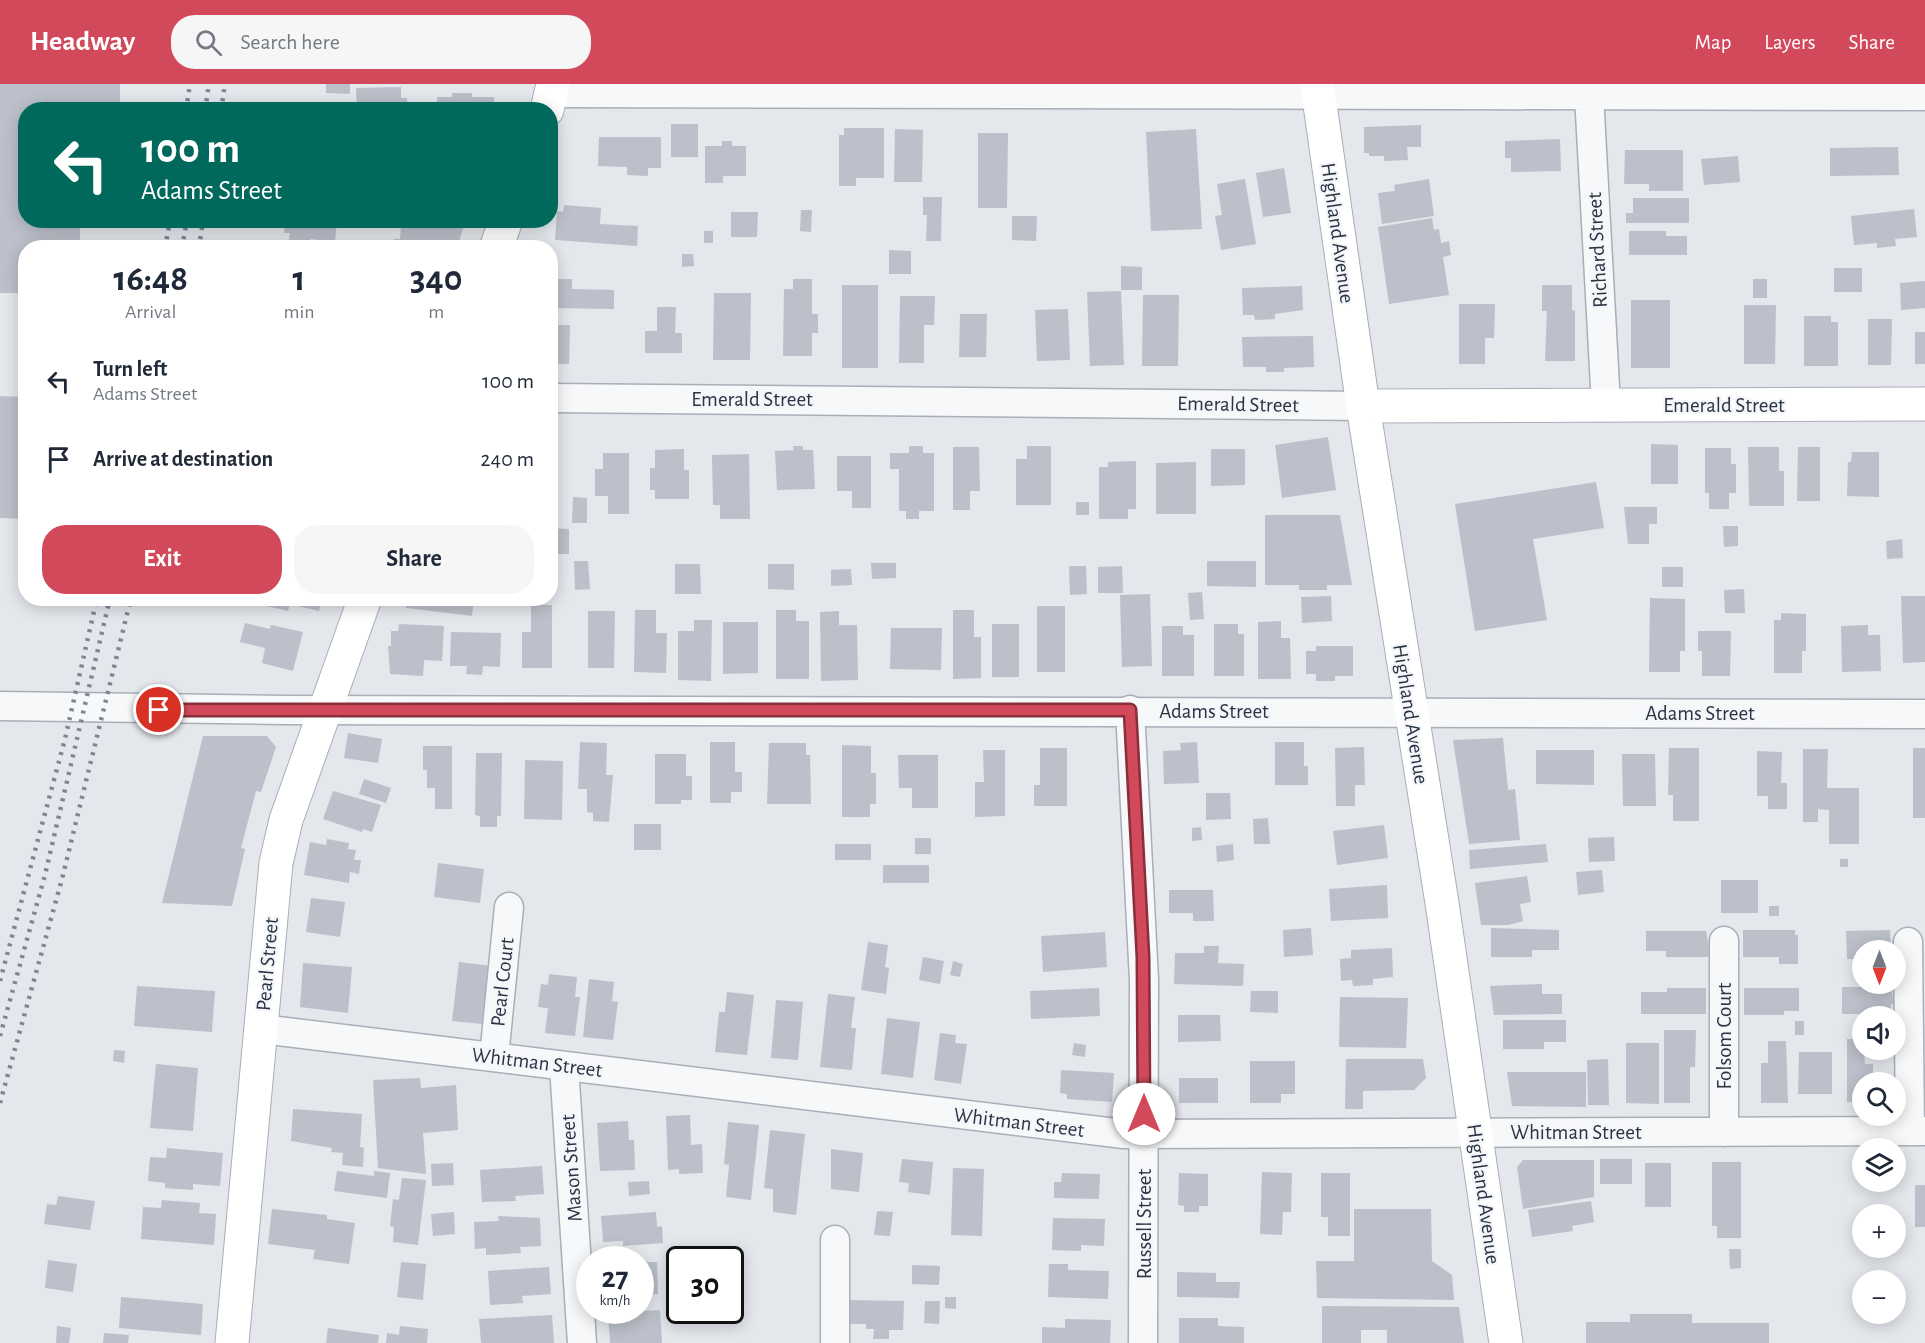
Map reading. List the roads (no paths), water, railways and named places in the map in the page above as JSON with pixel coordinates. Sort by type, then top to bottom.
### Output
[{"type":"street","points":[[550,96],[1318,89],[1589,95],[1925,96]]},
{"type":"street","name":"Highland Avenue","points":[[1318,89],[1363,406],[1506,1343]]},
{"type":"street","name":"Richard Street","points":[[1589,95],[1606,405]]},
{"type":"street","name":"Emerald Street","points":[[558,398],[1363,406],[1925,404]]},
{"type":"street","name":"Pearl Street","points":[[232,1343],[276,863],[286,820],[362,606]]},
{"type":"street","name":"Adams Street","points":[[0,706],[324,710],[1130,710],[1925,714]]},
{"type":"street","name":"Russell Street","points":[[1130,710],[1143,957],[1143,1343]]},
{"type":"street","name":"Pearl Court","points":[[494,1057],[509,907]]},
{"type":"street","name":"Folsom Court","points":[[1724,941],[1724,1132]]},
{"type":"street","points":[[1908,942],[1917,1131]]},
{"type":"street","name":"Whitman Street","points":[[262,1029],[1100,1132],[1144,1134],[1917,1131]]},
{"type":"street","name":"Mason Street","points":[[564,1066],[582,1343]]},
{"type":"street","points":[[834,1240],[835,1343]]},
{"type":"railway","points":[[187,102],[190,84]]},
{"type":"railway","points":[[206,102],[209,84]]},
{"type":"railway","points":[[222,102],[225,84]]},
{"type":"railway","points":[[166,240],[169,228]]},
{"type":"railway","points":[[183,240],[186,228]]},
{"type":"railway","points":[[200,240],[202,228]]},
{"type":"railway","points":[[0,981],[65,739],[95,606]]},
{"type":"railway","points":[[0,1036],[45,875],[108,606]]},
{"type":"railway","points":[[0,1103],[62,879],[129,606]]}]
